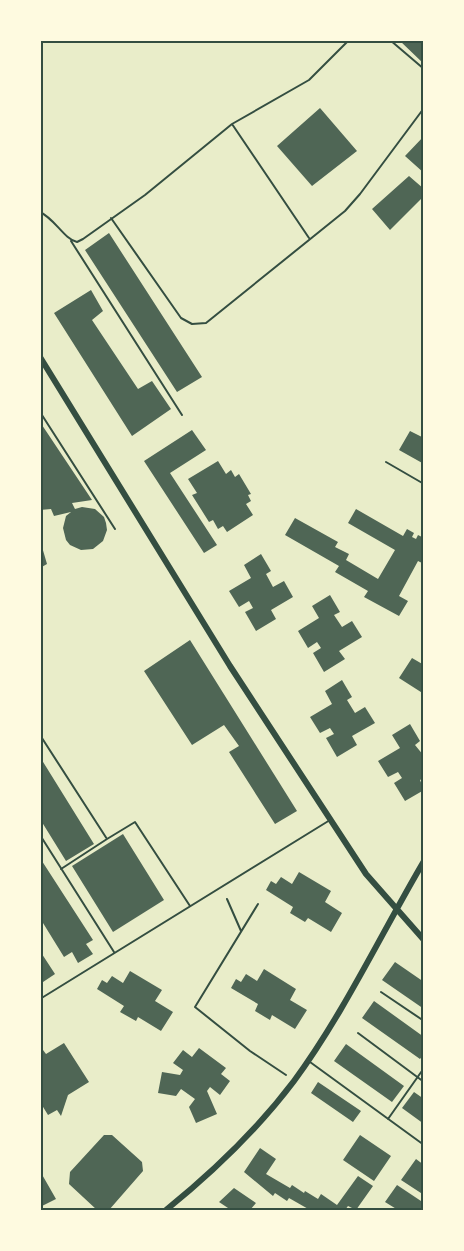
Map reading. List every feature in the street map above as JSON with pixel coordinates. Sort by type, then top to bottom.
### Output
[{"type":"street","points":[[40,357],[230,666],[330,820],[366,874],[423,940]]},
{"type":"street","points":[[165,1210],[240,1144],[294,1080],[332,1021],[423,861]]},
{"type":"lane","points":[[71,241],[77,242],[145,195],[232,124],[309,80],[349,40]]},
{"type":"lane","points":[[390,40],[423,69]]},
{"type":"lane","points":[[111,218],[181,318],[192,324],[206,323],[345,211],[423,108]]},
{"type":"lane","points":[[232,124],[310,239]]},
{"type":"lane","points":[[40,212],[50,218],[71,241],[182,415]]},
{"type":"lane","points":[[40,412],[115,529]]},
{"type":"lane","points":[[386,462],[423,484]]},
{"type":"lane","points":[[40,574],[40,579]]},
{"type":"lane","points":[[40,735],[107,839]]},
{"type":"lane","points":[[40,999],[330,820]]},
{"type":"lane","points":[[62,869],[135,822],[190,906]]},
{"type":"lane","points":[[40,835],[114,953]]},
{"type":"lane","points":[[381,992],[423,1021]]},
{"type":"lane","points":[[358,1033],[423,1082]]},
{"type":"lane","points":[[307,1060],[423,1145]]},
{"type":"lane","points":[[388,1119],[423,1068]]},
{"type":"path","points":[[227,899],[241,931]]},
{"type":"path","points":[[258,904],[195,1007],[250,1051],[294,1080]]},
{"type":"building","points":[[399,40],[424,40],[424,64]]},
{"type":"building","points":[[320,108],[357,151],[312,186],[277,146]]},
{"type":"building","points":[[424,136],[424,173],[405,156]]},
{"type":"building","points":[[409,176],[424,189],[424,196],[390,230],[372,209]]},
{"type":"building","points":[[109,233],[202,377],[177,392],[85,250]]},
{"type":"building","points":[[91,290],[103,311],[92,320],[138,389],[152,381],[171,409],[132,436],[54,313]]},
{"type":"building","points":[[40,422],[92,500],[72,503],[75,509],[82,507],[95,509],[104,517],[107,530],[103,541],[93,549],[81,550],[70,545],[66,540],[63,528],[66,516],[71,512],[54,516],[51,509],[40,510]]},
{"type":"building","points":[[192,430],[206,450],[170,473],[217,545],[204,553],[144,461]]},
{"type":"building","points":[[410,431],[424,438],[424,464],[399,450]]},
{"type":"building","points":[[218,461],[226,474],[231,470],[235,477],[239,474],[251,494],[248,495],[251,501],[246,504],[253,515],[227,532],[223,526],[218,529],[213,520],[209,522],[192,495],[197,493],[188,479]]},
{"type":"building","points":[[356,509],[403,536],[407,529],[414,533],[412,537],[416,539],[418,535],[424,538],[424,564],[418,561],[399,596],[408,601],[399,616],[364,597],[368,591],[335,572],[339,566],[285,535],[295,518],[338,542],[335,547],[349,554],[346,560],[378,579],[395,550],[348,523]]},
{"type":"building","points":[[40,540],[47,564],[40,568]]},
{"type":"building","points":[[261,554],[271,571],[266,574],[273,587],[284,581],[293,597],[271,610],[276,619],[256,631],[245,612],[253,608],[249,601],[239,607],[229,591],[251,578],[244,565]]},
{"type":"building","points":[[330,595],[340,612],[334,615],[342,627],[352,621],[362,637],[339,651],[345,659],[324,672],[313,653],[321,648],[317,642],[308,648],[298,631],[319,618],[312,606]]},
{"type":"building","points":[[190,640],[297,811],[275,824],[229,752],[239,746],[224,725],[192,745],[144,671]]},
{"type":"building","points":[[412,658],[424,665],[424,694],[399,678]]},
{"type":"building","points":[[342,680],[352,697],[347,700],[355,713],[365,707],[375,723],[352,736],[357,745],[337,757],[326,738],[334,734],[330,728],[320,733],[310,717],[332,704],[325,691]]},
{"type":"building","points":[[410,724],[420,741],[415,745],[424,756],[424,778],[420,780],[424,790],[405,801],[394,783],[402,778],[398,772],[388,777],[378,761],[400,748],[392,735]]},
{"type":"building","points":[[40,757],[94,844],[66,861],[40,819]]},
{"type":"building","points":[[123,834],[164,900],[113,932],[72,866]]},
{"type":"building","points":[[40,858],[93,940],[86,944],[93,954],[78,963],[72,952],[64,957],[43,923],[40,925]]},
{"type":"building","points":[[299,872],[331,891],[325,902],[342,913],[331,932],[308,918],[305,922],[290,913],[293,907],[266,890],[271,881],[276,884],[281,877],[292,884]]},
{"type":"building","points":[[40,951],[55,974],[40,984]]},
{"type":"building","points":[[395,962],[424,982],[424,1009],[382,980]]},
{"type":"building","points":[[264,969],[296,989],[290,1000],[307,1010],[295,1029],[272,1015],[270,1020],[255,1011],[258,1004],[231,988],[236,979],[241,982],[246,974],[257,981]]},
{"type":"building","points":[[130,971],[162,990],[155,1001],[173,1012],[161,1031],[138,1017],[136,1021],[120,1012],[124,1006],[97,989],[102,980],[107,983],[112,976],[123,983]]},
{"type":"building","points":[[374,1001],[424,1037],[424,1054],[420,1059],[362,1018]]},
{"type":"building","points":[[64,1043],[89,1082],[68,1095],[61,1116],[57,1110],[48,1115],[40,1102],[40,1046],[46,1054]]},
{"type":"building","points":[[346,1044],[404,1086],[392,1102],[334,1061]]},
{"type":"building","points":[[199,1048],[226,1068],[221,1074],[230,1081],[220,1095],[210,1087],[207,1091],[217,1114],[196,1123],[189,1107],[195,1099],[181,1089],[176,1096],[158,1093],[162,1072],[180,1075],[183,1070],[173,1063],[183,1050],[192,1057]]},
{"type":"building","points":[[318,1082],[361,1111],[353,1122],[311,1093]]},
{"type":"building","points":[[414,1092],[424,1099],[424,1124],[402,1108]]},
{"type":"building","points":[[104,1135],[112,1135],[142,1162],[143,1171],[109,1210],[97,1210],[69,1184],[70,1172]]},
{"type":"building","points":[[360,1135],[391,1156],[374,1181],[343,1160]]},
{"type":"building","points":[[260,1148],[276,1159],[266,1174],[290,1188],[292,1185],[318,1199],[321,1194],[337,1205],[358,1176],[373,1186],[356,1210],[348,1206],[345,1210],[310,1210],[289,1198],[287,1201],[275,1193],[273,1196],[244,1172]]},
{"type":"building","points":[[416,1159],[424,1165],[424,1195],[401,1180]]},
{"type":"building","points":[[40,1171],[56,1199],[40,1207]]},
{"type":"building","points":[[397,1185],[424,1203],[424,1210],[398,1210],[385,1202]]},
{"type":"building","points":[[234,1188],[256,1203],[250,1210],[231,1210],[219,1202]]}]
